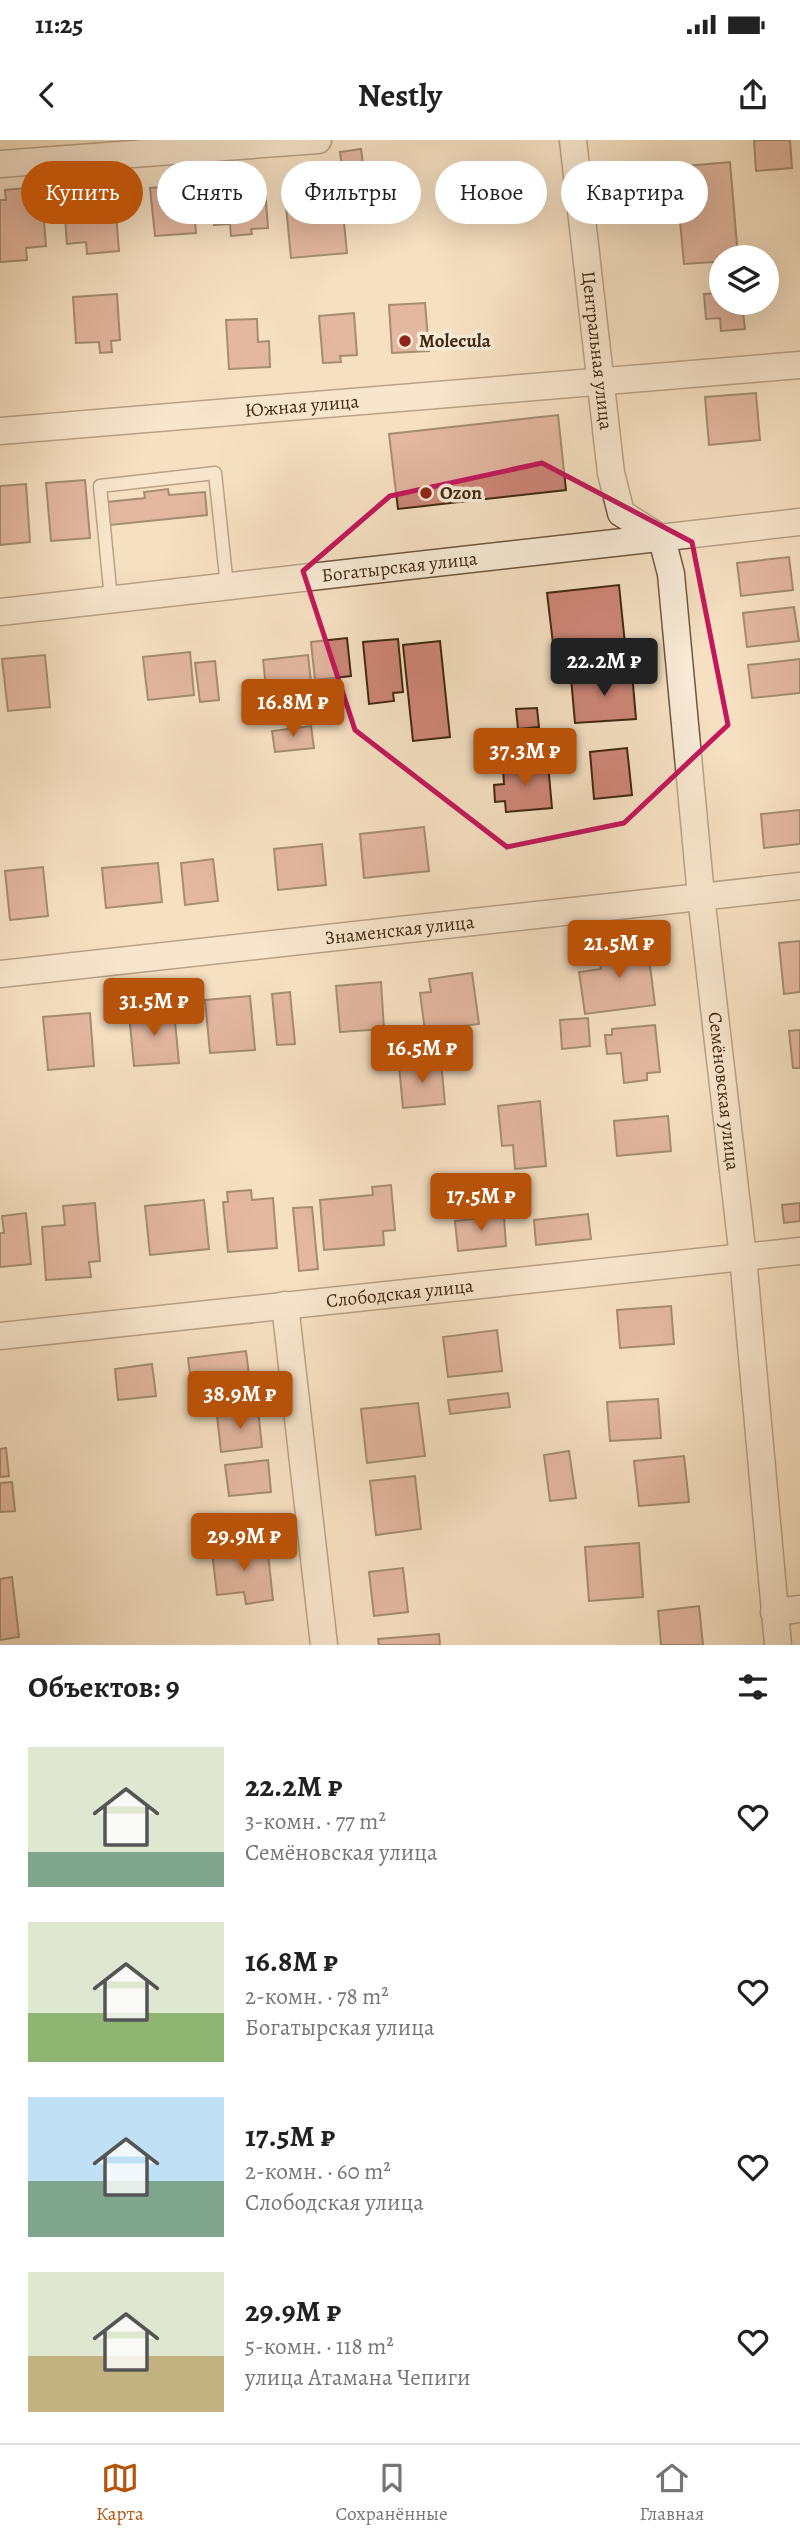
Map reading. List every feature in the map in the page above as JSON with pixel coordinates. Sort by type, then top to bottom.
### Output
[{"type":"street","points":[[0,164],[318,140]]},
{"type":"street","name":"Центральная улица","points":[[573,140],[611,473],[621,513],[662,539]]},
{"type":"street","name":"Южная улица","points":[[0,431],[800,365]]},
{"type":"street","name":"Богатырская улица","points":[[0,612],[800,522]]},
{"type":"street","name":"Семёновская улица","points":[[662,539],[671,574],[701,896],[787,1610],[778,1645]]},
{"type":"street","name":"Знаменская улица","points":[[0,974],[800,886]]},
{"type":"street","name":"Слободская улица","points":[[0,1336],[800,1251]]},
{"type":"street","points":[[285,1305],[324,1645]]},
{"type":"lane","points":[[111,599],[100,486],[125,483],[215,473],[227,586]]},
{"type":"highlighted area","points":[[542,463],[692,542],[728,725],[624,823],[507,847],[355,730],[303,571],[390,496]]},
{"type":"building","points":[[754,140],[790,140],[792,168],[756,171]]},
{"type":"building","points":[[361,149],[363,161],[341,161],[340,152]]},
{"type":"building","points":[[730,162],[737,245],[709,245],[709,262],[684,264],[680,224],[708,224],[708,164]]},
{"type":"building","points":[[21,188],[21,224],[44,224],[46,246],[26,248],[27,260],[0,262],[0,200],[6,200],[5,190]]},
{"type":"building","points":[[150,188],[157,188],[157,224],[195,224],[196,233],[155,236]]},
{"type":"building","points":[[267,214],[268,228],[251,229],[252,234],[231,236],[230,224],[267,224]]},
{"type":"building","points":[[65,224],[117,224],[119,251],[87,254],[86,242],[67,244]]},
{"type":"building","points":[[288,224],[344,224],[347,253],[291,258]]},
{"type":"building","points":[[117,294],[120,340],[111,341],[112,352],[100,353],[99,342],[76,343],[73,297]]},
{"type":"building","points":[[704,294],[709,294],[709,315],[743,315],[745,329],[721,331],[720,318],[706,319]]},
{"type":"building","points":[[425,303],[429,351],[392,353],[389,305]]},
{"type":"building","points":[[354,313],[357,355],[340,356],[341,362],[323,363],[319,316]]},
{"type":"building","points":[[257,319],[258,342],[269,341],[270,367],[229,369],[226,320]]},
{"type":"building","points":[[756,393],[760,440],[709,445],[705,397]]},
{"type":"building","points":[[558,415],[566,490],[398,509],[389,434]]},
{"type":"building","points":[[85,480],[90,538],[51,541],[46,483]]},
{"type":"building","points":[[26,484],[30,542],[0,545],[0,486]]},
{"type":"building","points":[[168,489],[169,495],[205,492],[207,515],[110,525],[107,502],[145,498],[144,492]]},
{"type":"building","points":[[789,557],[793,590],[741,596],[737,563]]},
{"type":"building","points":[[619,585],[625,644],[554,652],[547,593]]},
{"type":"building","points":[[794,607],[799,641],[747,647],[743,613]]},
{"type":"building","points":[[347,638],[351,676],[315,680],[311,642]]},
{"type":"building","points":[[398,639],[403,692],[393,693],[394,701],[369,704],[363,642]]},
{"type":"building","points":[[440,641],[450,737],[413,741],[403,645]]},
{"type":"building","points":[[190,652],[194,695],[148,700],[143,657]]},
{"type":"building","points":[[45,655],[50,707],[8,711],[2,659]]},
{"type":"building","points":[[308,655],[314,709],[269,714],[263,660]]},
{"type":"building","points":[[800,659],[800,693],[752,698],[748,665]]},
{"type":"building","points":[[215,661],[219,700],[200,702],[195,663]]},
{"type":"building","points":[[632,673],[636,719],[575,723],[571,678]]},
{"type":"building","points":[[537,708],[539,727],[518,729],[516,709]]},
{"type":"building","points":[[311,726],[314,748],[275,752],[272,731]]},
{"type":"building","points":[[627,748],[632,795],[594,799],[590,752]]},
{"type":"building","points":[[548,764],[552,808],[506,812],[505,801],[495,802],[494,785],[504,784],[503,768]]},
{"type":"building","points":[[800,810],[800,844],[764,848],[761,814]]},
{"type":"building","points":[[424,827],[429,871],[364,878],[360,834]]},
{"type":"building","points":[[322,844],[326,885],[278,890],[274,849]]},
{"type":"building","points":[[213,859],[218,901],[185,905],[181,863]]},
{"type":"building","points":[[158,863],[162,902],[106,908],[102,868]]},
{"type":"building","points":[[43,867],[48,916],[10,920],[5,871]]},
{"type":"building","points":[[800,941],[800,992],[784,994],[779,943]]},
{"type":"building","points":[[647,942],[655,1005],[585,1014],[579,972],[601,969],[598,949]]},
{"type":"building","points":[[472,973],[479,1024],[425,1031],[420,993],[431,992],[429,979]]},
{"type":"building","points":[[381,982],[384,1029],[340,1032],[336,986]]},
{"type":"building","points":[[290,992],[295,1044],[277,1045],[272,994]]},
{"type":"building","points":[[250,996],[255,1050],[210,1053],[205,1000]]},
{"type":"building","points":[[174,1011],[179,1063],[134,1066],[129,1014]]},
{"type":"building","points":[[90,1013],[94,1066],[48,1070],[43,1017]]},
{"type":"building","points":[[588,1018],[590,1046],[562,1049],[560,1020]]},
{"type":"building","points":[[655,1025],[660,1072],[647,1073],[647,1080],[624,1083],[621,1053],[607,1054],[605,1035],[612,1035],[612,1029]]},
{"type":"building","points":[[800,1030],[800,1068],[793,1068],[789,1031]]},
{"type":"building","points":[[441,1061],[445,1104],[403,1108],[399,1065]]},
{"type":"building","points":[[540,1101],[546,1166],[515,1169],[513,1145],[502,1146],[498,1106]]},
{"type":"building","points":[[668,1116],[671,1151],[617,1156],[614,1121]]},
{"type":"building","points":[[391,1185],[395,1230],[383,1231],[384,1245],[324,1250],[320,1200],[373,1195],[372,1187]]},
{"type":"building","points":[[251,1190],[252,1200],[273,1198],[277,1248],[228,1252],[223,1202],[228,1202],[227,1192]]},
{"type":"building","points":[[204,1200],[209,1249],[150,1255],[145,1206]]},
{"type":"building","points":[[95,1203],[100,1261],[89,1262],[91,1277],[46,1280],[42,1227],[65,1225],[63,1206]]},
{"type":"building","points":[[800,1203],[800,1221],[784,1223],[782,1205]]},
{"type":"building","points":[[312,1207],[318,1269],[299,1271],[293,1208]]},
{"type":"building","points":[[26,1213],[31,1264],[0,1267],[0,1233],[4,1233],[2,1216]]},
{"type":"building","points":[[588,1214],[591,1239],[536,1245],[534,1220]]},
{"type":"building","points":[[504,1216],[506,1246],[458,1251],[455,1221]]},
{"type":"building","points":[[671,1306],[674,1344],[620,1348],[617,1310]]},
{"type":"building","points":[[497,1330],[502,1371],[448,1377],[443,1337]]},
{"type":"building","points":[[246,1351],[251,1391],[193,1398],[188,1358]]},
{"type":"building","points":[[152,1364],[156,1396],[118,1400],[115,1369]]},
{"type":"building","points":[[508,1393],[510,1407],[450,1414],[448,1400]]},
{"type":"building","points":[[658,1399],[661,1438],[610,1441],[607,1402]]},
{"type":"building","points":[[418,1403],[425,1456],[367,1463],[361,1409]]},
{"type":"building","points":[[258,1410],[262,1447],[221,1452],[217,1415]]},
{"type":"building","points":[[6,1448],[9,1476],[0,1477],[0,1449]]},
{"type":"building","points":[[569,1451],[576,1498],[550,1501],[544,1455]]},
{"type":"building","points":[[684,1456],[689,1502],[639,1506],[634,1461]]},
{"type":"building","points":[[268,1460],[271,1492],[229,1496],[225,1465]]},
{"type":"building","points":[[415,1476],[421,1529],[376,1535],[370,1481]]},
{"type":"building","points":[[12,1482],[15,1511],[0,1512],[0,1483]]},
{"type":"building","points":[[639,1543],[643,1597],[589,1601],[585,1547]]},
{"type":"building","points":[[267,1545],[273,1600],[246,1604],[244,1592],[217,1595],[212,1551]]},
{"type":"building","points":[[403,1568],[408,1612],[374,1616],[369,1572]]},
{"type":"building","points":[[12,1577],[19,1637],[0,1640],[0,1579]]},
{"type":"building","points":[[699,1606],[703,1645],[661,1645],[658,1611]]},
{"type":"building","points":[[439,1634],[440,1645],[379,1645],[378,1639]]},
{"type":"place","name":"Molecula","points":[[405,341]]},
{"type":"place","name":"Ozon","points":[[426,493]]}]
